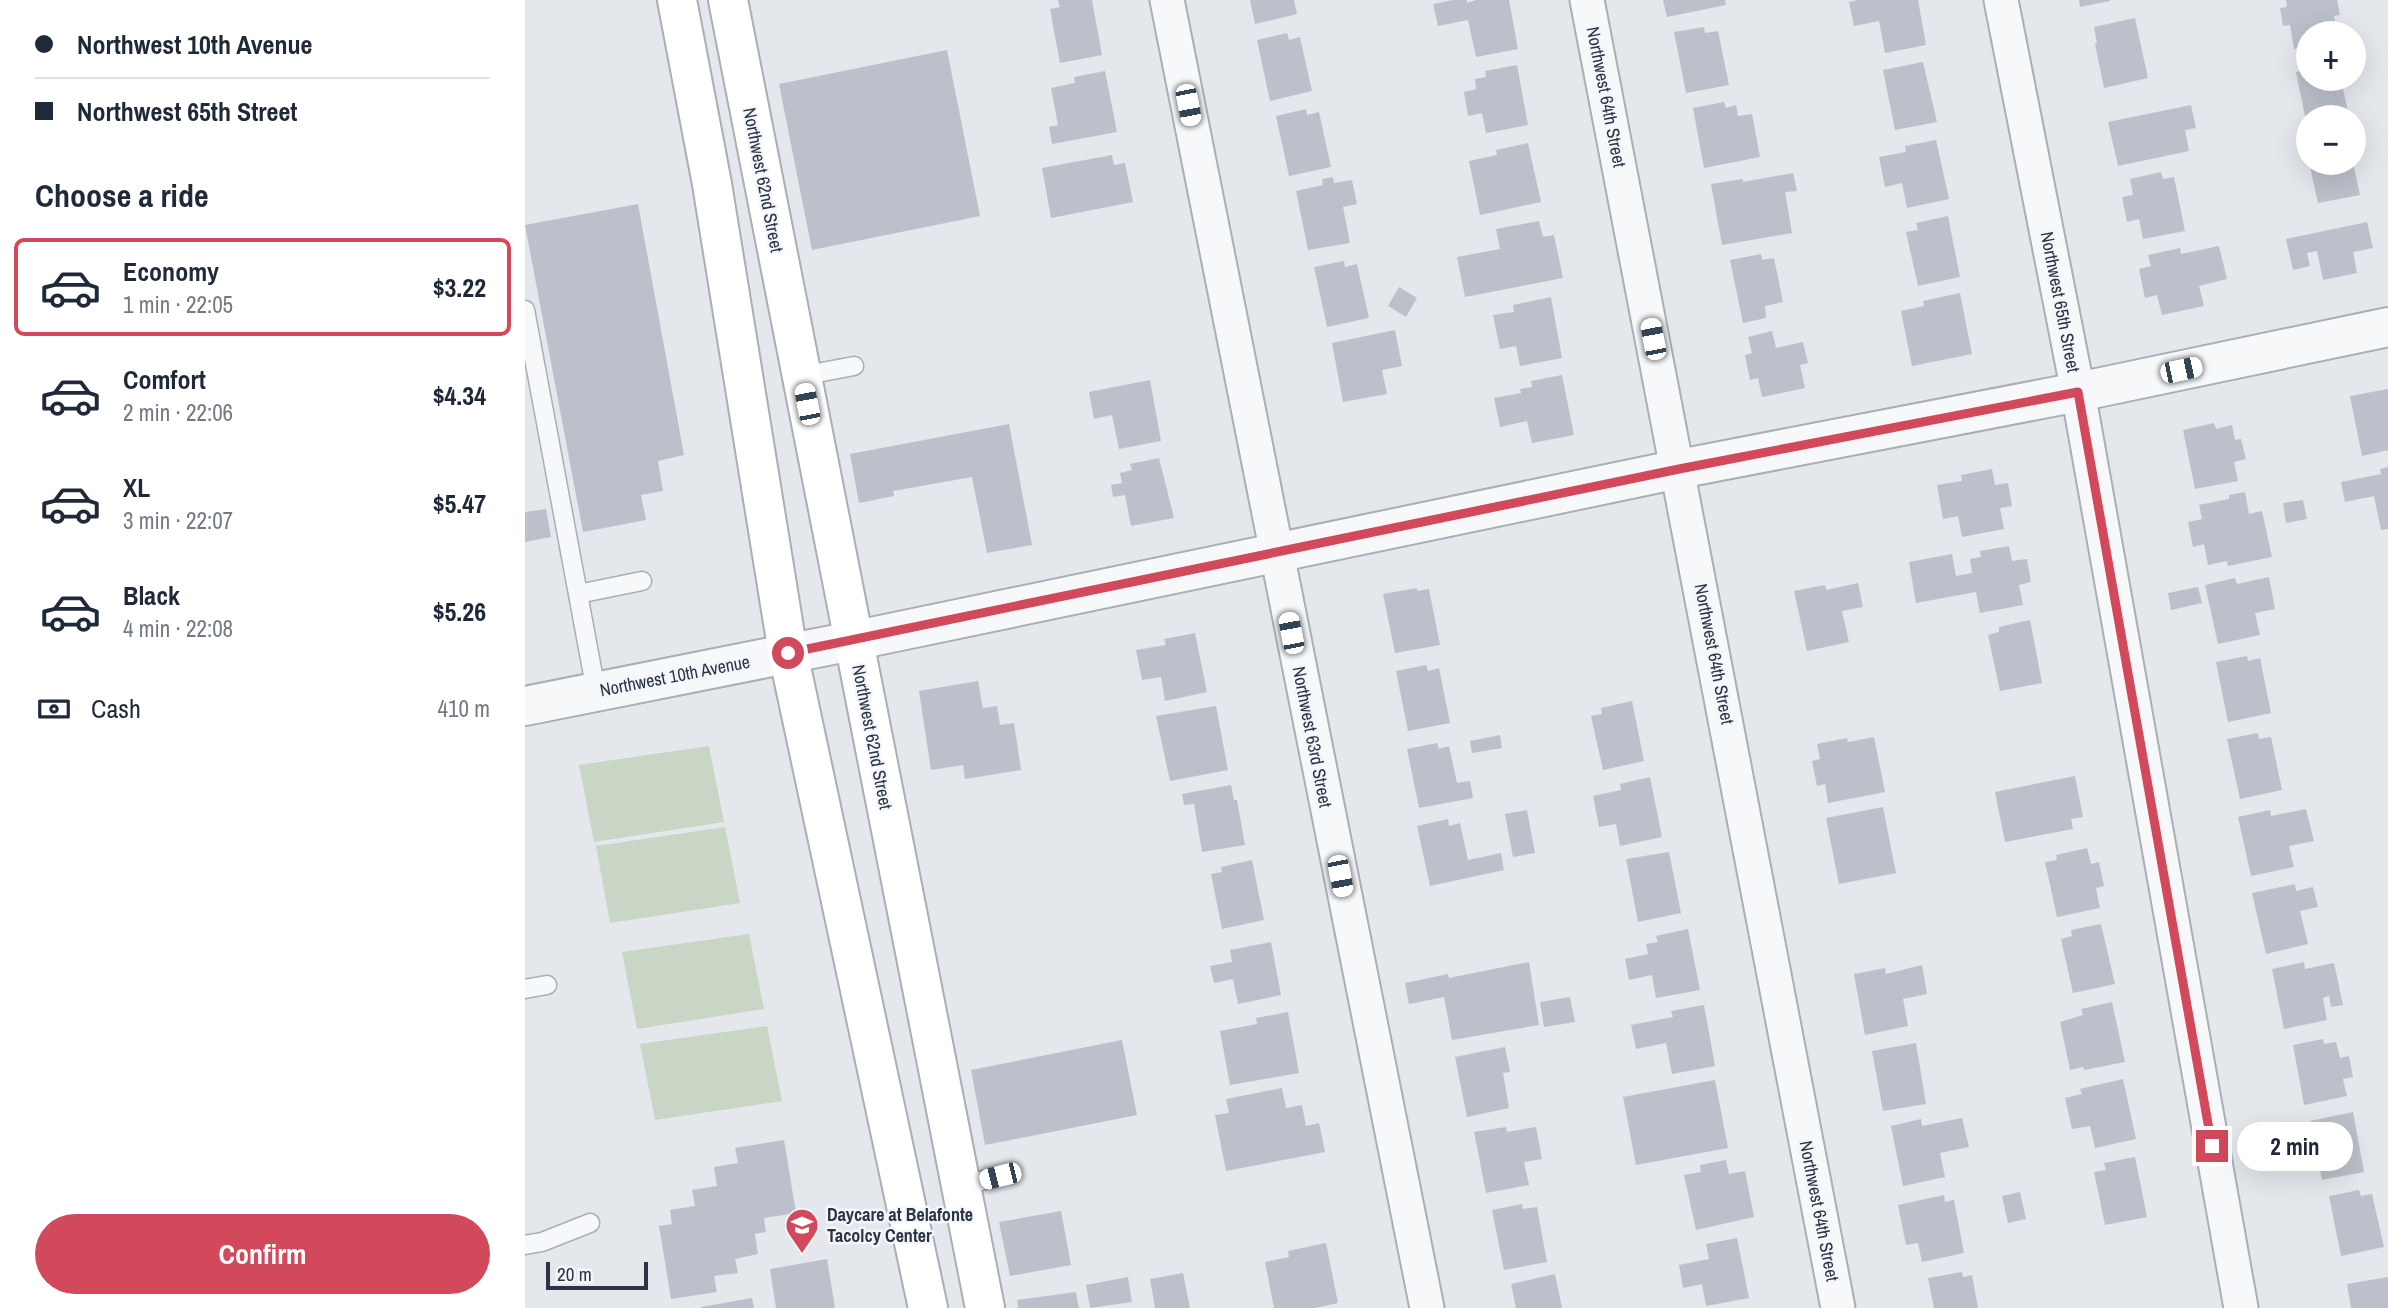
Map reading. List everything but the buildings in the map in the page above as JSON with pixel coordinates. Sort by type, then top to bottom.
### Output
[{"type":"main road","points":[[677,0],[712,184],[788,653],[927,1308]]},
{"type":"main road","name":"Northwest 62nd Street","points":[[728,0],[985,1308]]},
{"type":"street","name":"Northwest 63rd Street","points":[[1167,0],[1427,1308]]},
{"type":"street","name":"Northwest 64th Street","points":[[1587,0],[1838,1308]]},
{"type":"street","name":"Northwest 65th Street","points":[[2001,0],[2078,392],[2241,1308]]},
{"type":"street","name":"Northwest 10th Avenue","points":[[525,706],[852,641],[1679,469],[2078,392],[2388,327]]},
{"type":"lane","points":[[525,310],[596,691]]},
{"type":"lane","points":[[801,376],[854,366]]},
{"type":"lane","points":[[578,594],[642,581]]},
{"type":"lane","points":[[525,989],[547,985]]},
{"type":"lane","points":[[961,1186],[1000,1176]]},
{"type":"lane","points":[[525,1245],[590,1223]]},
{"type":"green space","points":[[709,746],[724,822],[594,842],[579,765]]},
{"type":"green space","points":[[725,827],[740,903],[610,923],[596,846]]},
{"type":"green space","points":[[749,934],[764,1009],[637,1029],[622,952]]},
{"type":"green space","points":[[767,1026],[782,1101],[655,1120],[640,1044]]},
{"type":"place","name":"Daycare at Belafonte Tacolcy Center","points":[[802,1255]]},
{"type":"route","points":[[788,653],[1679,469],[2078,392],[2212,1146]]}]
